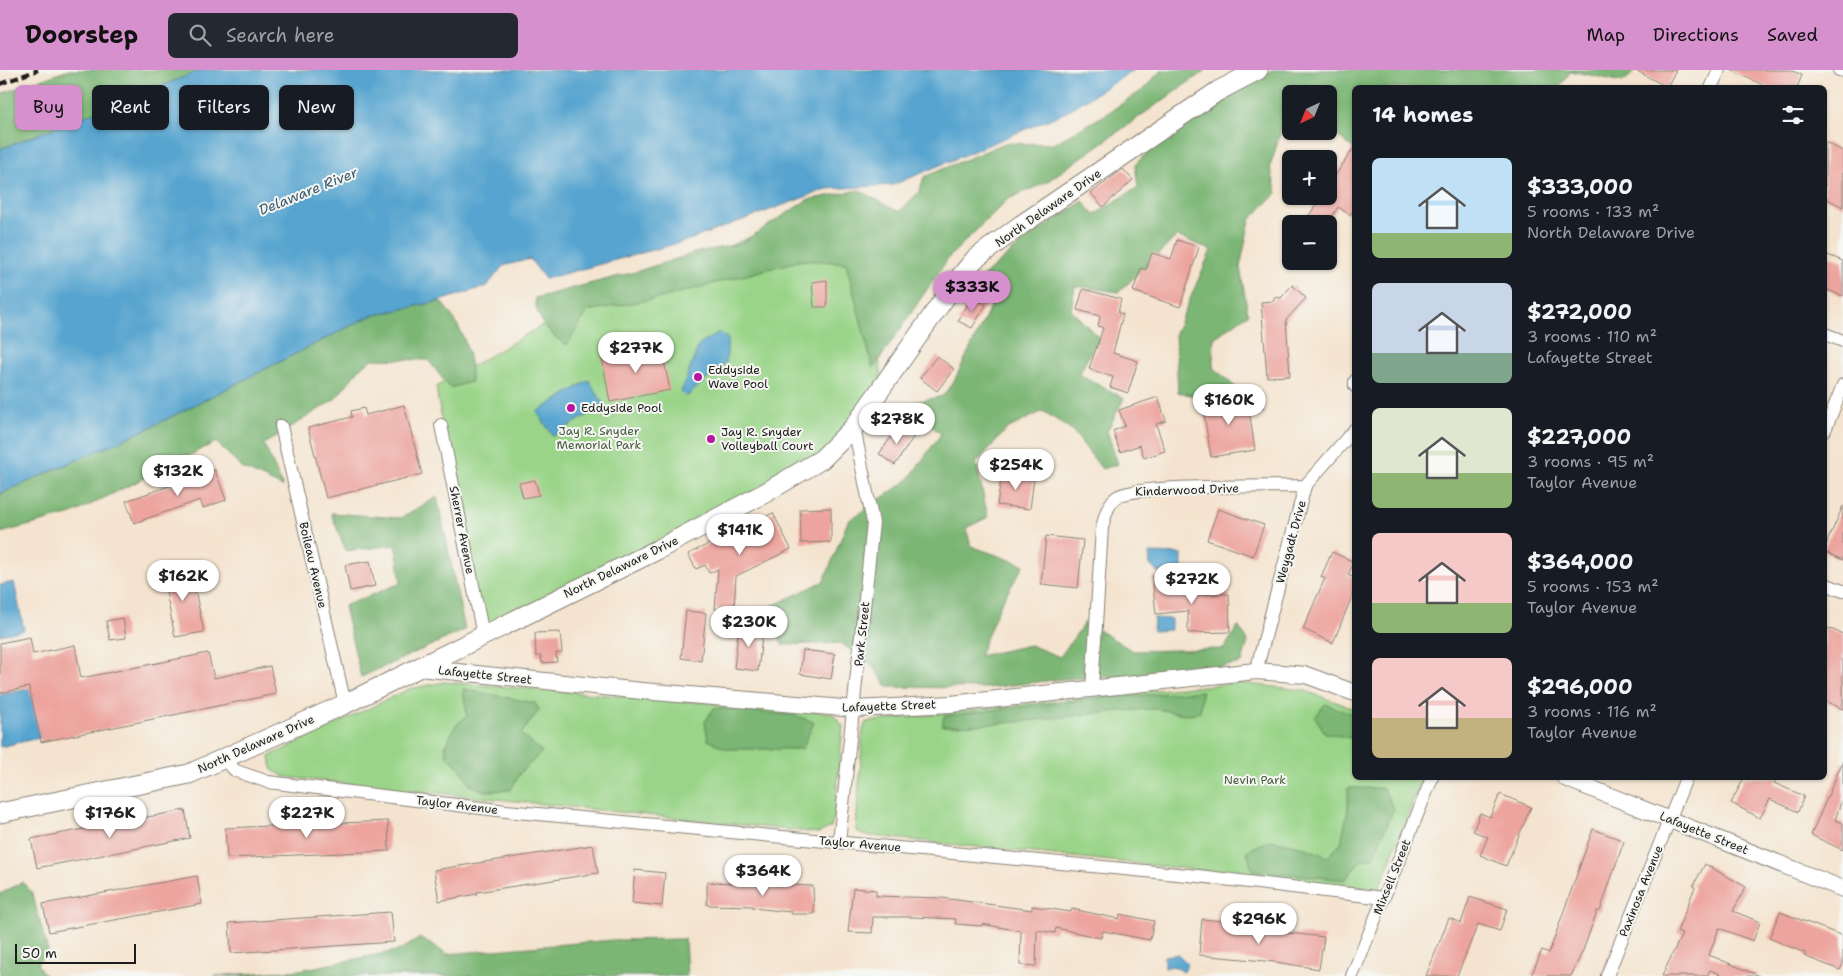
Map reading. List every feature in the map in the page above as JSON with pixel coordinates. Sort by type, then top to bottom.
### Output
[{"type":"main road","name":"North Delaware Drive","points":[[0,812],[190,774],[345,704],[419,668],[483,634],[657,550],[765,493],[822,459],[854,427],[956,282],[975,259],[1021,225],[1218,91],[1258,70]]},
{"type":"street","points":[[1713,85],[1718,70]]},
{"type":"street","points":[[1839,70],[1843,72]]},
{"type":"street","points":[[1827,335],[1843,341]]},
{"type":"street","points":[[1827,425],[1843,385]]},
{"type":"street","name":"Sherrer Avenue","points":[[440,425],[483,634]]},
{"type":"street","name":"Boileau Avenue","points":[[281,426],[345,704]]},
{"type":"street","name":"Park Street","points":[[839,842],[855,709],[873,523],[854,427]]},
{"type":"street","name":"Weygadt Drive","points":[[1256,671],[1305,486],[1352,432]]},
{"type":"street","name":"Kinderwood Drive","points":[[1092,689],[1102,528],[1108,507],[1116,497],[1130,491],[1305,486]]},
{"type":"street","points":[[1827,585],[1843,591]]},
{"type":"street","name":"Lafayette Street","points":[[419,668],[642,691],[855,709],[951,704],[1256,671],[1306,675],[1352,692]]},
{"type":"street","name":"Taylor Avenue","points":[[223,759],[236,770],[268,782],[506,811],[1198,876],[1384,898]]},
{"type":"street","name":"Mixsell Street","points":[[1352,976],[1431,780]]},
{"type":"street","name":"Lafayette Street","points":[[1570,780],[1843,889]]},
{"type":"street","name":"Paxinosa Avenue","points":[[1607,976],[1685,780]]},
{"type":"green space","points":[[69,70],[210,70],[169,86],[92,85],[92,115],[82,119],[82,85],[26,85]]},
{"type":"green space","points":[[1161,70],[1206,70],[1045,183],[1008,199],[949,257],[873,369],[846,263],[802,260],[660,298],[588,311],[567,345],[549,331],[538,312],[535,298],[635,272],[698,252],[740,244],[807,200],[859,190],[899,212],[919,192],[924,177],[1005,143],[1053,144],[1103,116],[1143,90]]},
{"type":"green space","points":[[1272,70],[1637,70],[1623,82],[1571,71],[1560,85],[1352,85],[1352,148],[1338,136],[1338,85],[1282,85],[1282,127],[1270,167],[1277,193],[1250,220],[1240,267],[1248,314],[1214,338],[1213,367],[1264,413],[1178,392],[1175,334],[1211,250],[1177,236],[1119,292],[1075,286],[1071,310],[1106,345],[1095,343],[1079,375],[1124,398],[1107,431],[1118,464],[1102,469],[1072,430],[1043,411],[1007,429],[976,463],[988,517],[966,528],[971,546],[1024,565],[1000,605],[979,656],[1030,645],[1060,657],[1085,622],[1133,651],[1224,649],[1238,626],[1248,641],[1242,663],[1186,673],[1063,679],[987,688],[888,687],[871,664],[841,643],[782,645],[772,606],[824,581],[848,521],[908,480],[941,434],[906,404],[943,396],[955,379],[994,300],[971,287],[1024,241],[1083,201],[1094,215],[1138,187],[1135,165],[1162,137]]},
{"type":"green space","points":[[15,89],[15,130],[52,130],[0,150],[0,94]]},
{"type":"green space","name":"Jay R. Snyder Memorial Park","points":[[824,206],[871,300],[883,387],[822,459],[483,635],[452,483],[436,387],[546,323]]},
{"type":"green space","points":[[440,301],[454,319],[464,338],[470,360],[471,382],[450,388],[428,360],[373,359],[361,367],[335,399],[264,444],[283,487],[242,468],[216,442],[72,514],[0,533],[0,494],[147,429],[370,316]]},
{"type":"green space","points":[[437,497],[465,630],[361,677],[344,606],[401,583],[396,545],[346,551],[331,513],[400,518]]},
{"type":"green space","points":[[445,682],[832,713],[843,726],[834,818],[831,827],[819,833],[285,777],[272,770],[270,756],[409,689]]},
{"type":"green space","name":"Nevin Park","points":[[1239,683],[1303,690],[1352,708],[1352,780],[1421,780],[1379,889],[862,835],[856,830],[863,730],[866,722],[1133,692]]},
{"type":"green space","points":[[463,689],[535,703],[539,710],[521,734],[542,752],[520,773],[511,790],[485,791],[470,785],[460,768],[447,756],[445,746],[456,725],[467,716]]},
{"type":"green space","points":[[1202,691],[1200,712],[1193,714],[1148,709],[1019,722],[942,726],[944,716],[1100,698]]},
{"type":"green space","points":[[1325,704],[1352,714],[1352,738],[1325,733],[1315,717]]},
{"type":"green space","points":[[714,708],[793,715],[814,722],[802,749],[727,749],[708,740],[705,722]]},
{"type":"green space","points":[[1348,788],[1383,788],[1394,809],[1373,857],[1360,861],[1345,880],[1252,870],[1247,851],[1270,840],[1301,846],[1328,857],[1341,843],[1348,809]]},
{"type":"green space","points":[[23,882],[32,893],[48,951],[37,964],[45,976],[0,976],[0,894]]},
{"type":"green space","points":[[420,938],[447,954],[613,940],[685,939],[687,976],[214,976],[300,970],[401,950]]},
{"type":"water","name":"Delaware River","points":[[202,70],[1134,70],[1064,113],[893,185],[827,189],[686,241],[545,279],[530,259],[503,266],[487,286],[440,301],[370,316],[147,429],[0,494],[0,149],[49,130],[82,130],[82,117],[92,113],[92,130],[169,130],[169,85],[164,85]]},
{"type":"water","name":"Eddyside Wave Pool","points":[[719,332],[728,339],[726,363],[686,397],[681,392],[699,345]]},
{"type":"water","name":"Eddyside Pool","points":[[589,380],[604,405],[553,436],[537,412]]},
{"type":"water","points":[[1149,553],[1182,554],[1182,572],[1157,572],[1150,565]]},
{"type":"water","points":[[14,582],[24,630],[0,635],[0,585]]},
{"type":"water","points":[[1154,618],[1171,619],[1171,630],[1153,631]]},
{"type":"water","points":[[32,688],[43,737],[0,747],[0,695]]},
{"type":"water","points":[[1178,954],[1187,963],[1184,972],[1173,966],[1164,968],[1164,956]]},
{"type":"building","points":[[1635,70],[1676,70],[1668,85],[1663,85]]},
{"type":"building","points":[[1730,70],[1790,70],[1802,75],[1798,85],[1763,85]]},
{"type":"building","points":[[1827,143],[1843,151],[1843,207],[1827,199]]},
{"type":"building","points":[[1352,150],[1352,212],[1350,215],[1338,207],[1333,215],[1309,215],[1316,205],[1337,205],[1337,173]]},
{"type":"building","points":[[1123,169],[1133,180],[1103,207],[1091,193]]},
{"type":"building","points":[[1177,240],[1199,247],[1180,307],[1133,291],[1141,268],[1146,270],[1152,253],[1171,259]]},
{"type":"building","points":[[1827,255],[1843,261],[1843,296],[1827,290]]},
{"type":"building","points":[[827,280],[827,307],[814,307],[812,282]]},
{"type":"building","points":[[1292,285],[1306,298],[1286,320],[1290,376],[1267,377],[1261,302],[1274,301],[1274,297],[1281,298]]},
{"type":"building","points":[[1083,289],[1121,299],[1118,313],[1123,314],[1113,353],[1138,361],[1128,393],[1110,387],[1113,377],[1089,369],[1103,328],[1098,326],[1100,316],[1077,310]]},
{"type":"building","points":[[972,297],[986,305],[972,328],[958,321]]},
{"type":"building","points":[[661,346],[670,390],[610,402],[602,358]]},
{"type":"building","points":[[937,356],[954,369],[937,391],[920,378]]},
{"type":"building","points":[[1247,396],[1255,450],[1211,457],[1202,402]]},
{"type":"building","points":[[1158,397],[1166,421],[1156,424],[1165,451],[1144,458],[1140,445],[1120,452],[1113,431],[1125,426],[1119,410]]},
{"type":"building","points":[[404,405],[422,474],[326,498],[308,428],[352,417],[351,411],[364,408],[366,415]]},
{"type":"building","points":[[899,426],[914,436],[895,465],[879,454]]},
{"type":"building","points":[[215,470],[226,500],[203,508],[200,500],[134,523],[126,501]]},
{"type":"building","points":[[1002,473],[1034,478],[1030,509],[997,505]]},
{"type":"building","points":[[535,480],[539,495],[523,498],[519,483]]},
{"type":"building","points":[[1843,506],[1843,560],[1827,553],[1827,542]]},
{"type":"building","points":[[831,508],[831,542],[801,543],[800,509]]},
{"type":"building","points":[[1218,509],[1264,525],[1253,556],[1207,540]]},
{"type":"building","points":[[773,513],[791,549],[736,576],[734,611],[715,609],[718,569],[709,573],[705,565],[696,569],[688,554]]},
{"type":"building","points":[[1046,536],[1083,540],[1078,588],[1041,584]]},
{"type":"building","points":[[1332,552],[1352,561],[1348,575],[1352,577],[1352,596],[1333,643],[1303,629],[1325,578],[1321,577]]},
{"type":"building","points":[[370,561],[375,586],[350,591],[345,565]]},
{"type":"building","points":[[190,566],[204,632],[175,637],[162,572]]},
{"type":"building","points":[[1171,575],[1171,580],[1193,578],[1194,595],[1229,594],[1230,632],[1188,633],[1188,611],[1156,614],[1152,577]]},
{"type":"building","points":[[686,611],[706,613],[701,661],[681,658]]},
{"type":"building","points":[[123,618],[126,638],[110,640],[106,621]]},
{"type":"building","points":[[739,625],[763,628],[758,671],[734,668]]},
{"type":"building","points":[[1827,628],[1843,634],[1843,709],[1827,702]]},
{"type":"building","points":[[560,632],[562,653],[556,653],[557,662],[542,663],[541,656],[536,656],[535,633]]},
{"type":"building","points":[[30,637],[33,654],[75,645],[81,678],[208,653],[214,678],[270,666],[276,694],[41,742],[29,687],[0,693],[0,643]]},
{"type":"building","points":[[803,650],[835,654],[831,679],[800,674]]},
{"type":"building","points":[[1843,761],[1843,796],[1835,820],[1843,823],[1843,850],[1811,835]]},
{"type":"building","points":[[1743,780],[1776,780],[1774,783],[1804,796],[1798,812],[1770,799],[1760,818],[1731,803]]},
{"type":"building","points":[[1500,794],[1531,807],[1506,866],[1480,855],[1488,837],[1473,831],[1480,813],[1490,817]]},
{"type":"building","points":[[185,810],[190,838],[37,868],[31,839]]},
{"type":"building","points":[[388,821],[389,851],[227,858],[225,828]]},
{"type":"building","points":[[1593,829],[1624,841],[1600,911],[1597,911],[1584,948],[1571,976],[1531,976],[1542,950],[1549,953]]},
{"type":"building","points":[[593,845],[598,873],[477,892],[477,894],[439,901],[434,870]]},
{"type":"building","points":[[1705,864],[1746,887],[1733,911],[1760,922],[1753,941],[1719,928],[1709,955],[1760,976],[1726,976],[1710,970],[1707,976],[1662,976],[1682,934],[1677,932],[1695,887],[1693,886]]},
{"type":"building","points":[[635,870],[665,873],[662,906],[632,903]]},
{"type":"building","points":[[197,876],[202,904],[49,932],[43,904]]},
{"type":"building","points":[[707,882],[813,886],[814,914],[791,914],[791,912],[753,908],[753,906],[707,905]]},
{"type":"building","points":[[853,888],[876,890],[876,896],[942,898],[1032,910],[1032,906],[1071,912],[1072,909],[1119,919],[1120,914],[1154,921],[1150,940],[1103,931],[1101,938],[1056,928],[1055,933],[1037,930],[1036,966],[1020,965],[1021,931],[982,924],[982,926],[955,924],[956,919],[873,917],[872,933],[848,932]]},
{"type":"building","points":[[1470,897],[1507,909],[1500,931],[1478,924],[1457,976],[1426,976],[1449,918],[1461,923]]},
{"type":"building","points":[[391,912],[394,942],[231,953],[229,923]]},
{"type":"building","points":[[1780,912],[1843,936],[1843,964],[1840,970],[1804,956],[1805,953],[1769,938]]},
{"type":"building","points":[[1202,919],[1235,922],[1235,927],[1324,937],[1319,969],[1276,962],[1199,955]]},
{"type":"railway","points":[[0,84],[38,70]]},
{"type":"place","name":"Eddyside Wave Pool","points":[[698,377]]},
{"type":"place","name":"Eddyside Pool","points":[[571,408]]},
{"type":"place","name":"Jay R. Snyder Volleyball Court","points":[[711,439]]}]
